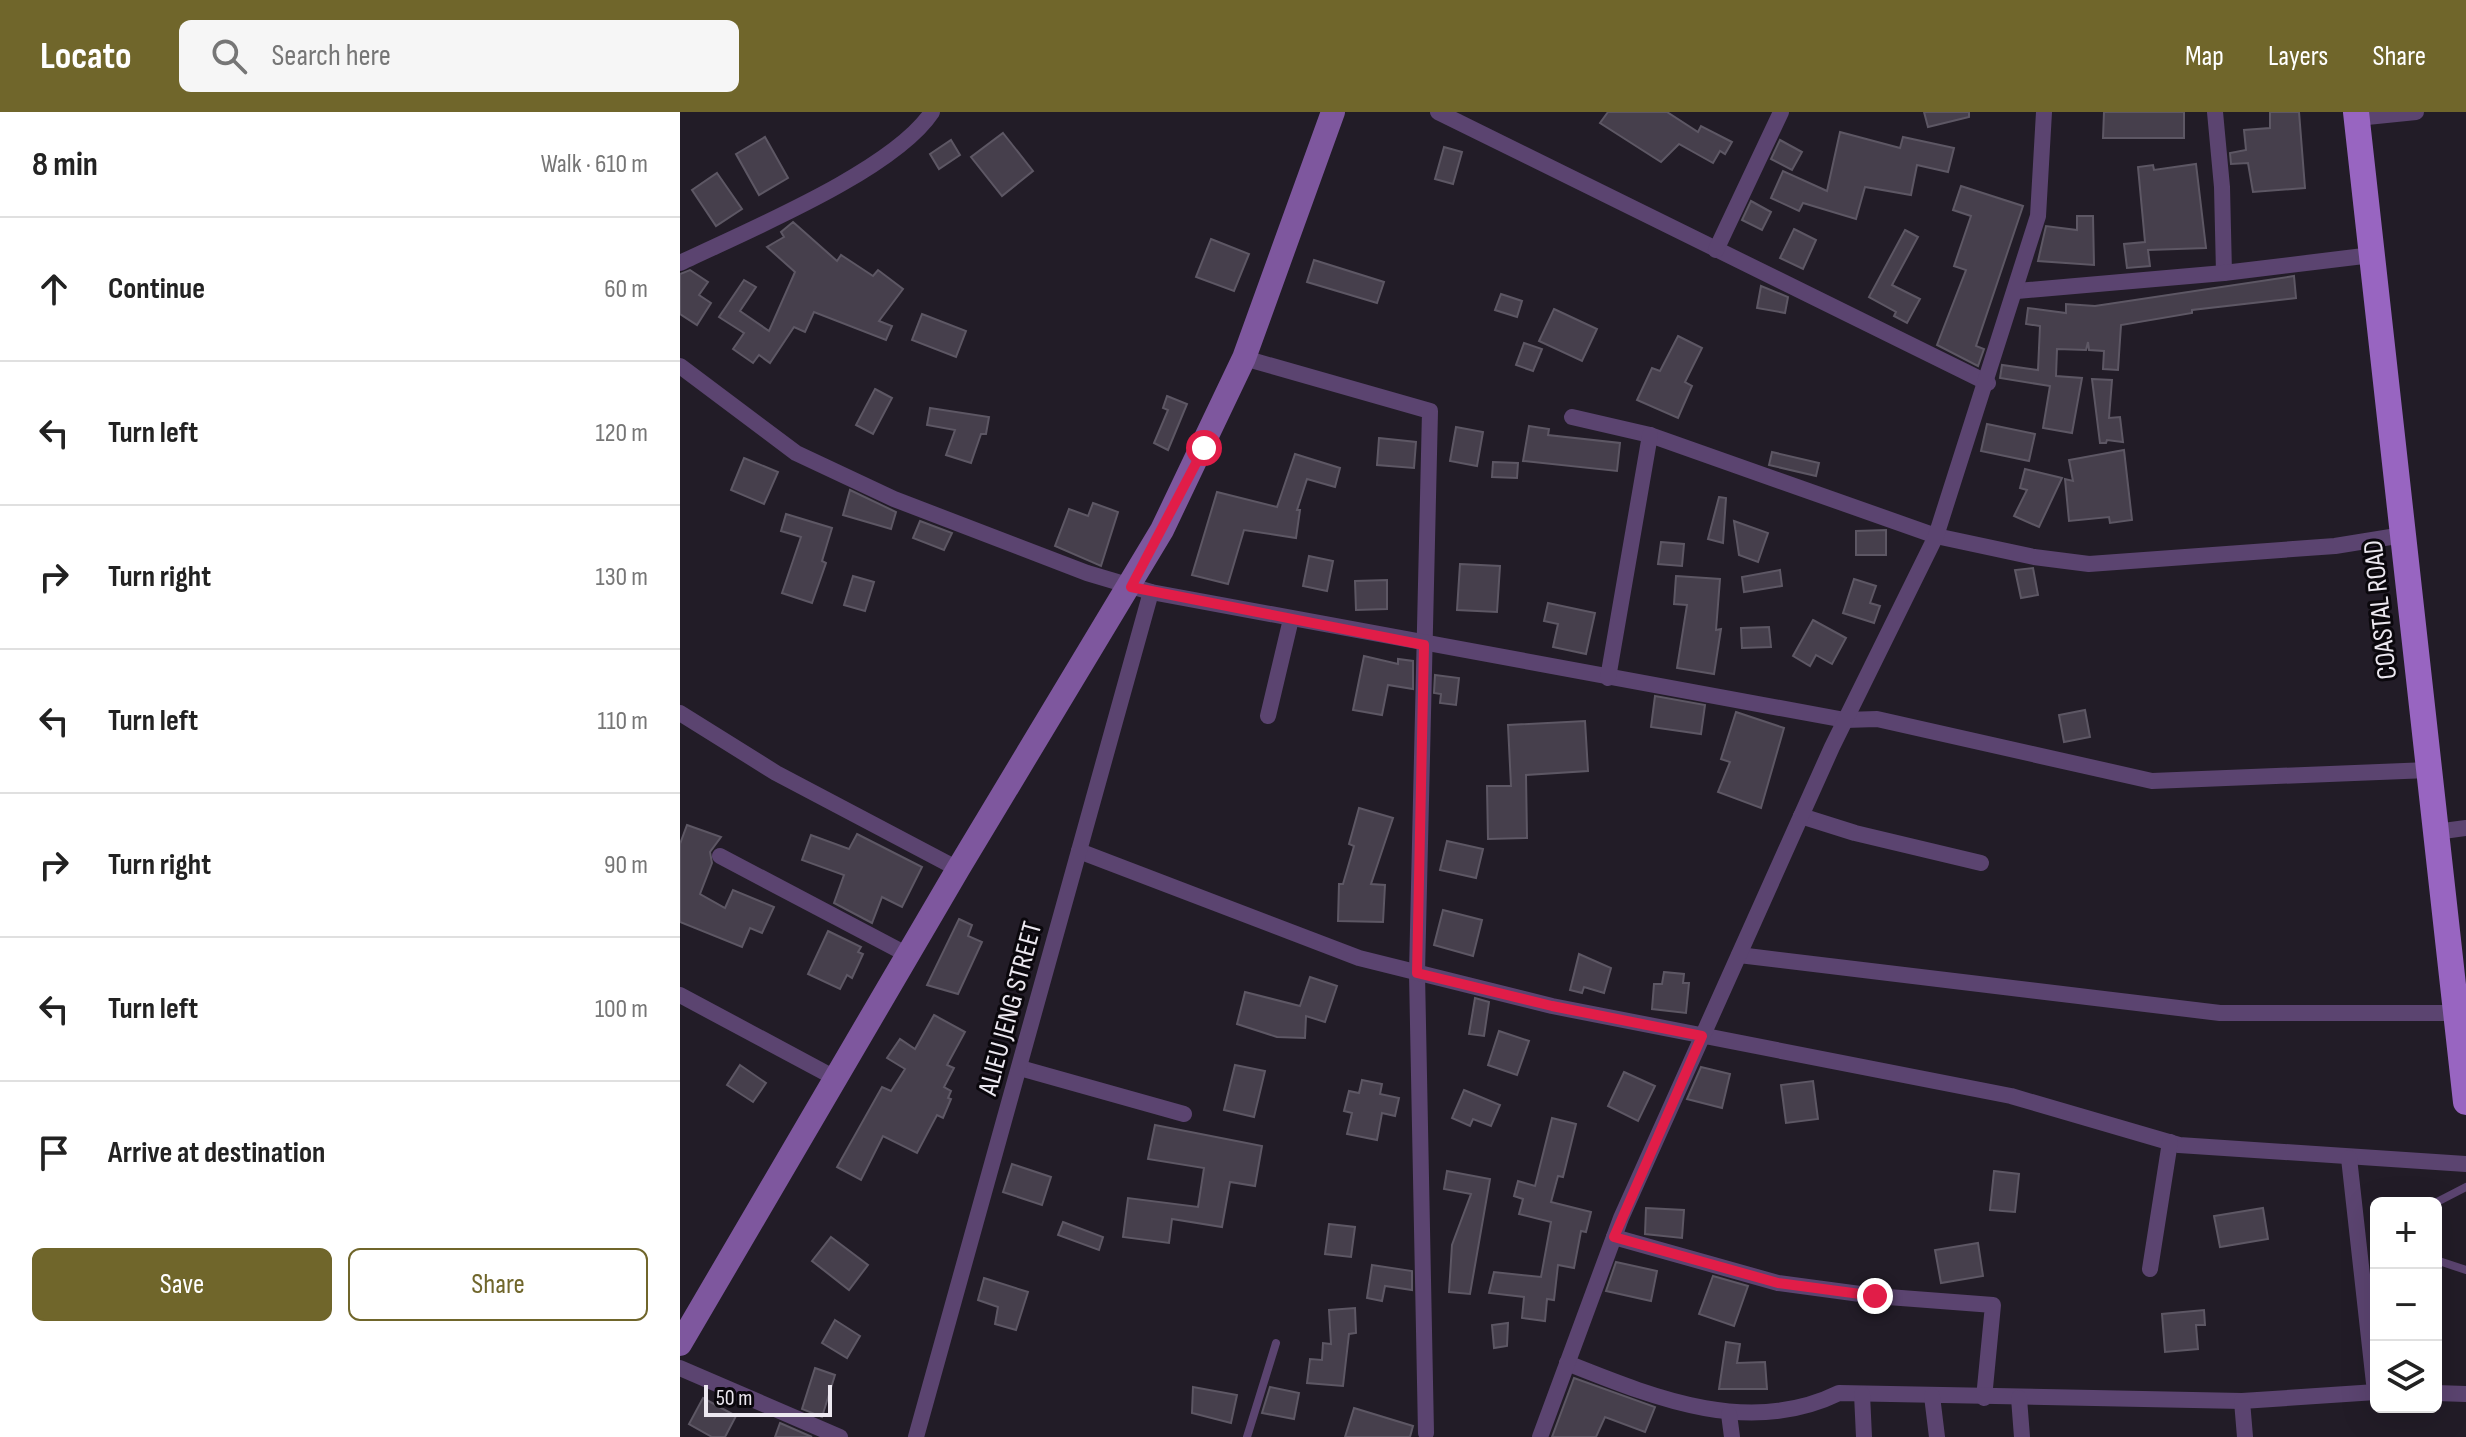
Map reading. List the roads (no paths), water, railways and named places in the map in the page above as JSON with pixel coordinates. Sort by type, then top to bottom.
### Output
[{"type":"main road","name":"COASTAL ROAD","points":[[2356,115],[2466,1102]]},
{"type":"street","points":[[680,263],[827,193],[920,130],[932,112]]},
{"type":"street","points":[[680,1344],[958,869],[1141,590],[1244,358],[1333,112]]},
{"type":"street","points":[[1438,112],[1988,383]]},
{"type":"street","points":[[1716,250],[1781,112]]},
{"type":"street","points":[[1540,1437],[1614,1237],[1702,1036],[1845,720],[1936,536],[1988,383],[2038,216],[2044,112]]},
{"type":"street","points":[[2215,112],[2222,187],[2224,273]]},
{"type":"street","points":[[2356,115],[2416,112]]},
{"type":"street","points":[[2017,291],[2224,273],[2372,255]]},
{"type":"street","points":[[1244,358],[1430,411],[1417,973],[1426,1433]]},
{"type":"street","points":[[680,366],[796,453],[894,499],[1141,590],[1424,645],[1845,720],[1877,719],[2152,781],[2429,770]]},
{"type":"street","points":[[1572,417],[1650,435],[1936,536],[2034,557],[2089,564],[2335,546],[2403,535]]},
{"type":"street","points":[[1608,678],[1650,435]]},
{"type":"street","name":"ALIEU JENG STREET","points":[[916,1437],[1079,851],[1141,590]]},
{"type":"street","points":[[1268,716],[1291,619]]},
{"type":"street","points":[[680,713],[776,773],[958,869]]},
{"type":"street","points":[[1801,816],[1855,833],[1981,863]]},
{"type":"street","points":[[2436,832],[2466,828]]},
{"type":"street","points":[[1079,851],[1359,958],[1552,1006],[2011,1096],[2170,1142],[2349,1158],[2466,1164]]},
{"type":"street","points":[[720,856],[908,955]]},
{"type":"street","points":[[1739,955],[2220,1013],[2456,1013]]},
{"type":"street","points":[[680,995],[835,1078]]},
{"type":"street","points":[[1020,1068],[1184,1114]]},
{"type":"street","points":[[2150,1269],[2170,1142]]},
{"type":"street","points":[[2349,1158],[2370,1347]]},
{"type":"street","points":[[1614,1237],[1778,1283],[1875,1296],[1993,1305],[1984,1398]]},
{"type":"street","points":[[1567,1363],[1643,1393],[1741,1417],[1813,1407],[1839,1393],[2242,1401],[2370,1392]]},
{"type":"street","points":[[680,1368],[840,1437]]},
{"type":"street","points":[[2442,1393],[2466,1394]]},
{"type":"street","points":[[1862,1394],[1864,1437]]},
{"type":"street","points":[[1932,1396],[1937,1437]]},
{"type":"street","points":[[2019,1398],[2022,1437]]},
{"type":"street","points":[[2242,1401],[2245,1437]]},
{"type":"street","points":[[1729,1414],[1732,1437]]},
{"type":"lane","points":[[2442,1199],[2466,1187]]},
{"type":"lane","points":[[2442,1262],[2466,1270]]},
{"type":"lane","points":[[1247,1437],[1276,1343]]}]
